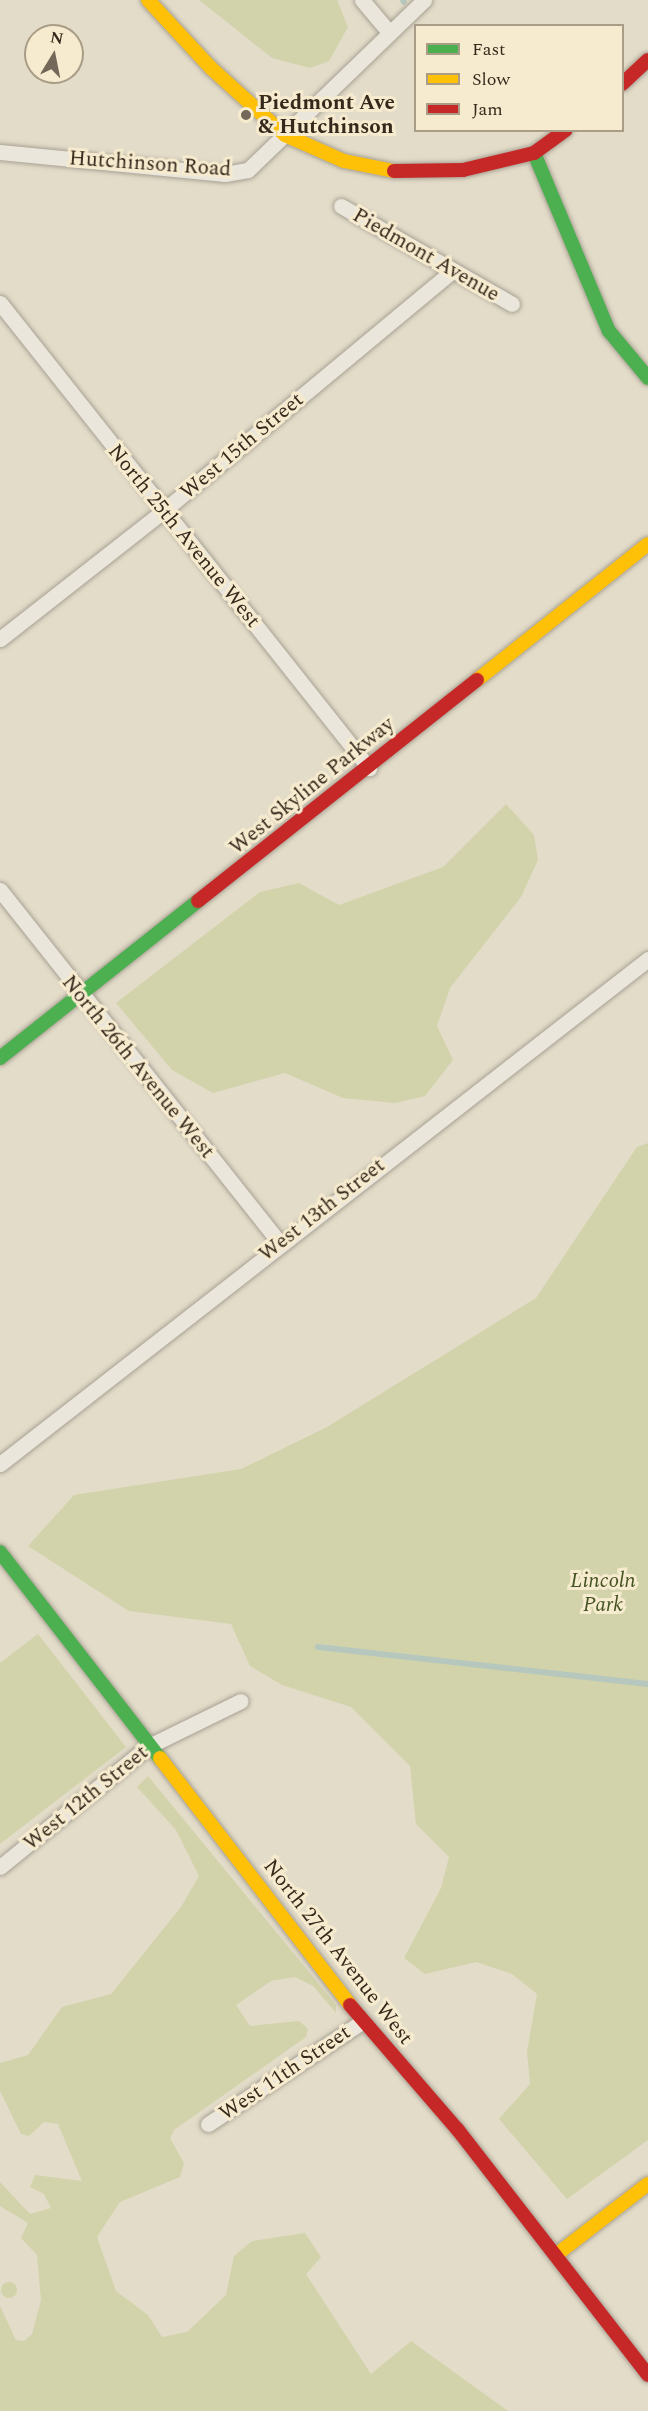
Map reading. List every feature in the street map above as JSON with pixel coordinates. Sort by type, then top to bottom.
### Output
[{"type":"street","points":[[148,0],[211,68],[285,135],[344,161],[388,171],[462,170],[534,153],[563,132]]},
{"type":"street","points":[[362,0],[388,31]]},
{"type":"street","name":"Hutchinson Road","points":[[0,152],[225,174],[248,170],[388,31],[424,0]]},
{"type":"street","points":[[624,82],[648,60]]},
{"type":"street","points":[[534,153],[609,331],[648,378]]},
{"type":"street","name":"Piedmont Avenue","points":[[341,206],[512,304]]},
{"type":"street","name":"West 15th Street","points":[[0,639],[162,512],[453,270]]},
{"type":"street","name":"North 25th Avenue West","points":[[0,303],[162,512],[369,768]]},
{"type":"street","name":"West Skyline Parkway","points":[[0,1058],[369,768],[648,544]]},
{"type":"street","name":"North 26th Avenue West","points":[[0,890],[80,997],[279,1242]]},
{"type":"street","name":"West 13th Street","points":[[0,1464],[279,1242],[648,959]]},
{"type":"street","name":"North 27th Avenue West","points":[[0,1552],[363,2021],[556,2255],[648,2375]]},
{"type":"street","name":"West 12th Street","points":[[0,1867],[149,1746],[241,1701]]},
{"type":"street","name":"West 11th Street","points":[[208,2124],[363,2021]]},
{"type":"street","points":[[556,2255],[648,2184]]},
{"type":"green space","points":[[199,0],[337,0],[348,27],[329,61],[310,68],[272,58]]},
{"type":"green space","points":[[506,804],[534,835],[538,860],[521,897],[450,988],[437,1026],[453,1060],[425,1096],[395,1103],[343,1098],[285,1073],[213,1093],[172,1070],[116,1003],[260,892],[299,883],[339,905],[443,867]]},
{"type":"green space","name":"Lincoln Park","points":[[648,1143],[648,2140],[567,2199],[499,2119],[530,2084],[527,2052],[537,1994],[512,1974],[476,1962],[425,1974],[404,1958],[441,1888],[449,1857],[416,1824],[410,1766],[351,1707],[282,1685],[250,1666],[231,1624],[129,1611],[28,1546],[74,1495],[241,1469],[327,1427],[536,1298],[637,1147]]},
{"type":"green space","points":[[38,1634],[126,1747],[0,1844],[0,1663]]},
{"type":"green space","points":[[148,1776],[336,2005],[336,2013],[313,1986],[295,1977],[271,1981],[236,2005],[250,2026],[299,2021],[308,2029],[306,2037],[174,2130],[170,2138],[184,2163],[180,2177],[120,2202],[97,2237],[116,2291],[148,2315],[162,2337],[187,2332],[226,2295],[234,2256],[252,2241],[305,2233],[321,2257],[306,2274],[371,2374],[411,2341],[508,2411],[0,2411],[0,2306],[16,2340],[24,2341],[32,2334],[41,2300],[37,2255],[21,2238],[28,2223],[0,2206],[0,2182],[30,2214],[51,2208],[44,2194],[30,2187],[35,2175],[82,2181],[58,2124],[44,2122],[29,2136],[21,2134],[0,2091],[0,2063],[28,2055],[62,2007],[111,1994],[181,1907],[199,1876],[176,1830],[137,1787]]},
{"type":"green space","points":[[9,2282],[17,2290],[9,2298],[1,2290]]},
{"type":"waterway","points":[[318,1647],[648,1684]]},
{"type":"traffic: fast","points":[[534,153],[609,331],[648,378]]},
{"type":"traffic: fast","points":[[0,1058],[198,901]]},
{"type":"traffic: fast","points":[[0,1552],[160,1758]]},
{"type":"traffic: slow","points":[[148,0],[211,68],[285,135],[344,161],[394,171]]},
{"type":"traffic: slow","points":[[477,680],[648,544]]},
{"type":"traffic: slow","points":[[160,1758],[350,2005]]},
{"type":"traffic: slow","points":[[556,2255],[648,2184]]},
{"type":"traffic: jam","points":[[624,82],[648,60]]},
{"type":"traffic: jam","points":[[394,171],[463,170],[534,153],[563,132]]},
{"type":"traffic: jam","points":[[198,901],[477,680]]},
{"type":"traffic: jam","points":[[350,2005],[458,2130],[648,2375]]},
{"type":"place","name":"Piedmont Ave & Hutchinson","points":[[246,115]]}]
